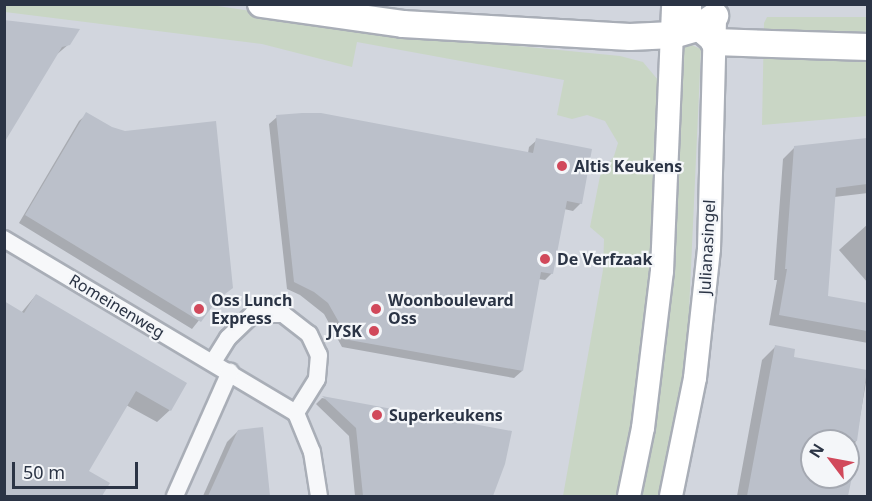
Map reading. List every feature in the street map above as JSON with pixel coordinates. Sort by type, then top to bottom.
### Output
[{"type":"main road","points":[[261,4],[403,24],[630,37],[701,22],[867,48]]},
{"type":"main road","name":"Julianasingel","points":[[673,4],[701,22]]},
{"type":"main road","name":"Julianasingel","points":[[628,496],[643,428],[662,271],[701,22]]},
{"type":"main road","name":"Julianasingel","points":[[671,496],[695,378],[710,249],[701,22]]},
{"type":"street","name":"Romeinenweg","points":[[4,239],[296,413]]},
{"type":"street","points":[[213,362],[228,338],[253,314],[283,314],[309,334],[319,355],[317,379],[296,413],[312,452],[319,496]]},
{"type":"street","points":[[175,496],[230,372]]},
{"type":"shaded area","points":[[4,5],[867,5],[867,496],[5,496]]},
{"type":"green space","points":[[5,4],[211,5],[417,36],[620,56],[643,62],[658,80],[654,250],[638,397],[619,496],[563,496],[603,270],[604,239],[590,227],[600,176],[614,156],[618,143],[605,121],[587,115],[572,119],[557,115],[564,80],[357,42],[352,67],[262,44],[5,12]]},
{"type":"green space","points":[[767,17],[867,17],[867,116],[762,125],[764,23]]},
{"type":"green space","points":[[682,41],[701,49],[686,377],[659,496],[640,496],[673,277]]},
{"type":"building","points":[[4,20],[80,29],[70,45],[62,47],[4,143]]},
{"type":"building","points":[[86,112],[112,127],[125,131],[216,121],[233,288],[217,300],[201,322],[25,215]]},
{"type":"building","points":[[321,113],[533,153],[536,138],[592,149],[582,204],[567,201],[553,274],[541,272],[523,371],[349,340],[328,303],[314,292],[294,282],[276,115]]},
{"type":"building","points":[[867,138],[867,184],[836,188],[828,296],[867,303],[867,331],[779,315],[787,269],[785,269],[794,146]]},
{"type":"building","points":[[36,294],[187,383],[171,411],[136,391],[89,471],[110,483],[102,496],[4,496],[4,301],[24,313]]},
{"type":"building","points":[[775,345],[795,349],[794,357],[867,370],[859,429],[800,429],[800,489],[849,489],[848,496],[747,496]]},
{"type":"building","points":[[322,396],[512,431],[505,464],[493,496],[363,496],[356,428]]},
{"type":"building","points":[[263,427],[270,496],[208,496],[238,430]]},
{"type":"place","name":"Altis Keukens","points":[[562,166]]},
{"type":"place","name":"De Verfzaak","points":[[545,259]]},
{"type":"place","name":"Oss Lunch Express","points":[[199,309]]},
{"type":"place","name":"Woonboulevard Oss","points":[[376,309]]},
{"type":"place","name":"JYSK","points":[[374,331]]},
{"type":"place","name":"Superkeukens","points":[[377,415]]}]
